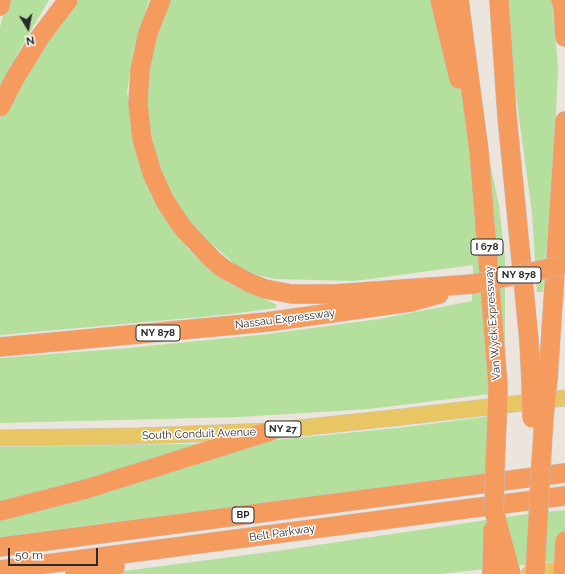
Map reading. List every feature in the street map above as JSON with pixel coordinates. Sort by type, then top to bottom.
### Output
[{"type":"highway","points":[[0,6],[1,0]]},
{"type":"highway","points":[[0,107],[15,78],[40,38],[68,0]]},
{"type":"highway","points":[[162,0],[148,33],[140,69],[138,104],[142,139],[152,173],[165,201],[182,227],[213,260],[224,269],[250,283],[265,289],[292,294],[335,294],[473,284]]},
{"type":"highway","points":[[440,0],[456,68],[463,89],[474,109]]},
{"type":"highway","name":"Van Wyck Expressway","points":[[459,0],[479,151],[498,385],[494,511],[511,574]]},
{"type":"highway","points":[[499,0],[507,116],[529,341],[539,379]]},
{"type":"highway","points":[[561,0],[563,7],[565,37]]},
{"type":"highway","points":[[535,574],[538,528],[539,379],[565,121]]},
{"type":"highway","name":"Nassau Expressway","points":[[0,347],[220,327],[317,316],[410,302],[473,284],[565,265]]},
{"type":"highway","points":[[0,511],[86,489],[271,430]]},
{"type":"highway","name":"Belt Parkway","points":[[0,547],[565,473]]},
{"type":"highway","name":"Belt Parkway","points":[[0,570],[565,496]]},
{"type":"highway","points":[[492,574],[494,511]]},
{"type":"highway","points":[[75,574],[109,569],[323,527]]},
{"type":"highway","points":[[563,574],[565,541]]},
{"type":"main road","name":"South Conduit Avenue","points":[[0,438],[183,435],[271,430],[402,417],[565,398]]},
{"type":"main road","points":[[529,574],[565,570]]},
{"type":"green space","points":[[7,0],[49,0],[21,47],[0,88],[0,27]]},
{"type":"green space","points":[[74,0],[149,0],[133,52],[127,92],[137,152],[154,201],[188,249],[228,283],[277,305],[275,308],[224,315],[0,335],[0,119],[9,99]]},
{"type":"green space","points":[[170,0],[463,0],[483,129],[499,206],[505,258],[505,375],[498,393],[369,409],[240,417],[0,423],[0,358],[128,348],[268,334],[379,319],[472,301],[473,265],[355,281],[275,279],[244,272],[189,224],[159,168],[148,119],[147,61]]},
{"type":"green space","points":[[508,0],[552,0],[558,67],[555,134],[543,292],[537,292],[532,213],[515,89],[508,18]]},
{"type":"green space","points":[[498,415],[492,473],[0,537],[0,447],[246,443],[406,427]]},
{"type":"green space","points":[[565,510],[565,560],[439,574],[101,574],[277,551],[527,514]]}]
